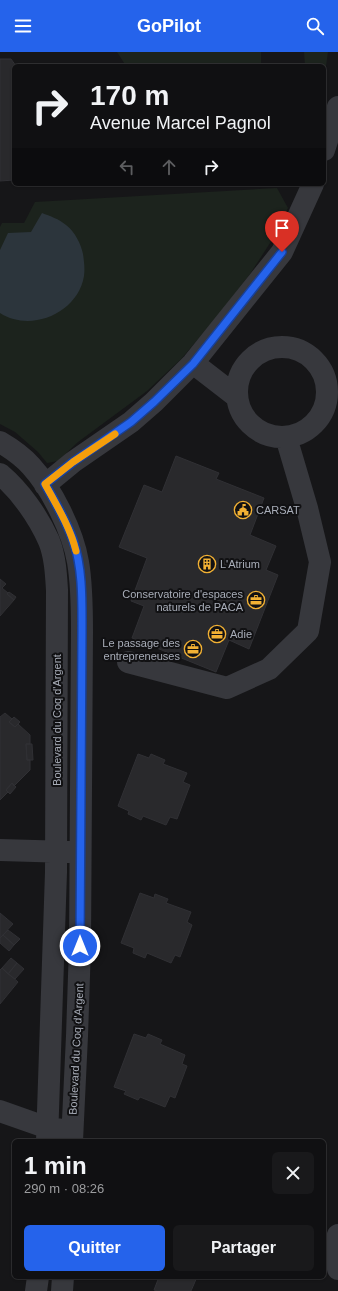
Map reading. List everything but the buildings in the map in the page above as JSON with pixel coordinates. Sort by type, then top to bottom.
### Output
[{"type":"street","points":[[326,144],[338,108]]},
{"type":"street","points":[[45,484],[73,462],[131,422],[193,364],[282,252],[312,186]]},
{"type":"street","points":[[282,346],[294,348],[310,356],[320,368],[326,382],[327,397],[322,412],[313,424],[301,433],[286,437],[272,436],[259,431],[248,422],[240,410],[237,397],[238,382],[243,368],[254,356],[267,349],[282,346]]},
{"type":"street","points":[[193,364],[237,397]]},
{"type":"street","points":[[128,662],[227,688],[269,669],[308,631],[320,562],[307,508],[286,437]]},
{"type":"street","name":"Boulevard du Coq d'Argent","points":[[0,442],[16,452],[32,467],[45,484],[64,519],[73,540],[78,561],[81,587],[80,954],[78,1036],[72,1136]]},
{"type":"street","name":"Boulevard du Coq d'Argent","points":[[0,474],[24,499],[38,520],[49,542],[55,565],[57,590],[56,851],[48,1135]]},
{"type":"street","points":[[0,850],[81,852]]},
{"type":"street","points":[[0,1111],[48,1135],[72,1136]]},
{"type":"street","points":[[338,1235],[335,1244],[338,1269]]},
{"type":"street","points":[[36,1291],[38,1279]]},
{"type":"street","points":[[62,1291],[63,1279]]},
{"type":"shaded area","points":[[117,52],[261,52],[261,64],[125,64]]},
{"type":"shaded area","points":[[304,52],[328,52],[326,66],[326,64],[305,64]]},
{"type":"shaded area","points":[[277,188],[288,208],[270,243],[250,274],[217,317],[181,359],[147,391],[78,442],[58,461],[47,463],[38,452],[15,432],[0,424],[0,227],[2,223],[24,223],[35,202]]},
{"type":"shaded area","points":[[42,213],[63,223],[75,235],[81,246],[83,254],[84,276],[80,289],[73,300],[63,309],[51,316],[39,320],[25,321],[12,319],[0,313],[0,250],[8,233],[31,232]]},
{"type":"slow traffic","points":[[76,551],[64,519],[45,484],[73,462],[115,434]]},
{"type":"place","name":"CARSAT","points":[[243,510]]},
{"type":"place","name":"L'Atrium","points":[[207,564]]},
{"type":"place","name":"Conservatoire d'espaces naturels de PACA","points":[[256,600]]},
{"type":"place","name":"Adie","points":[[217,634]]},
{"type":"place","name":"Le passage des entrepreneuses","points":[[193,649]]},
{"type":"route","points":[[80,946],[81,587],[78,561],[73,540],[64,519],[45,484],[73,462],[131,422],[193,364],[282,252]]}]
